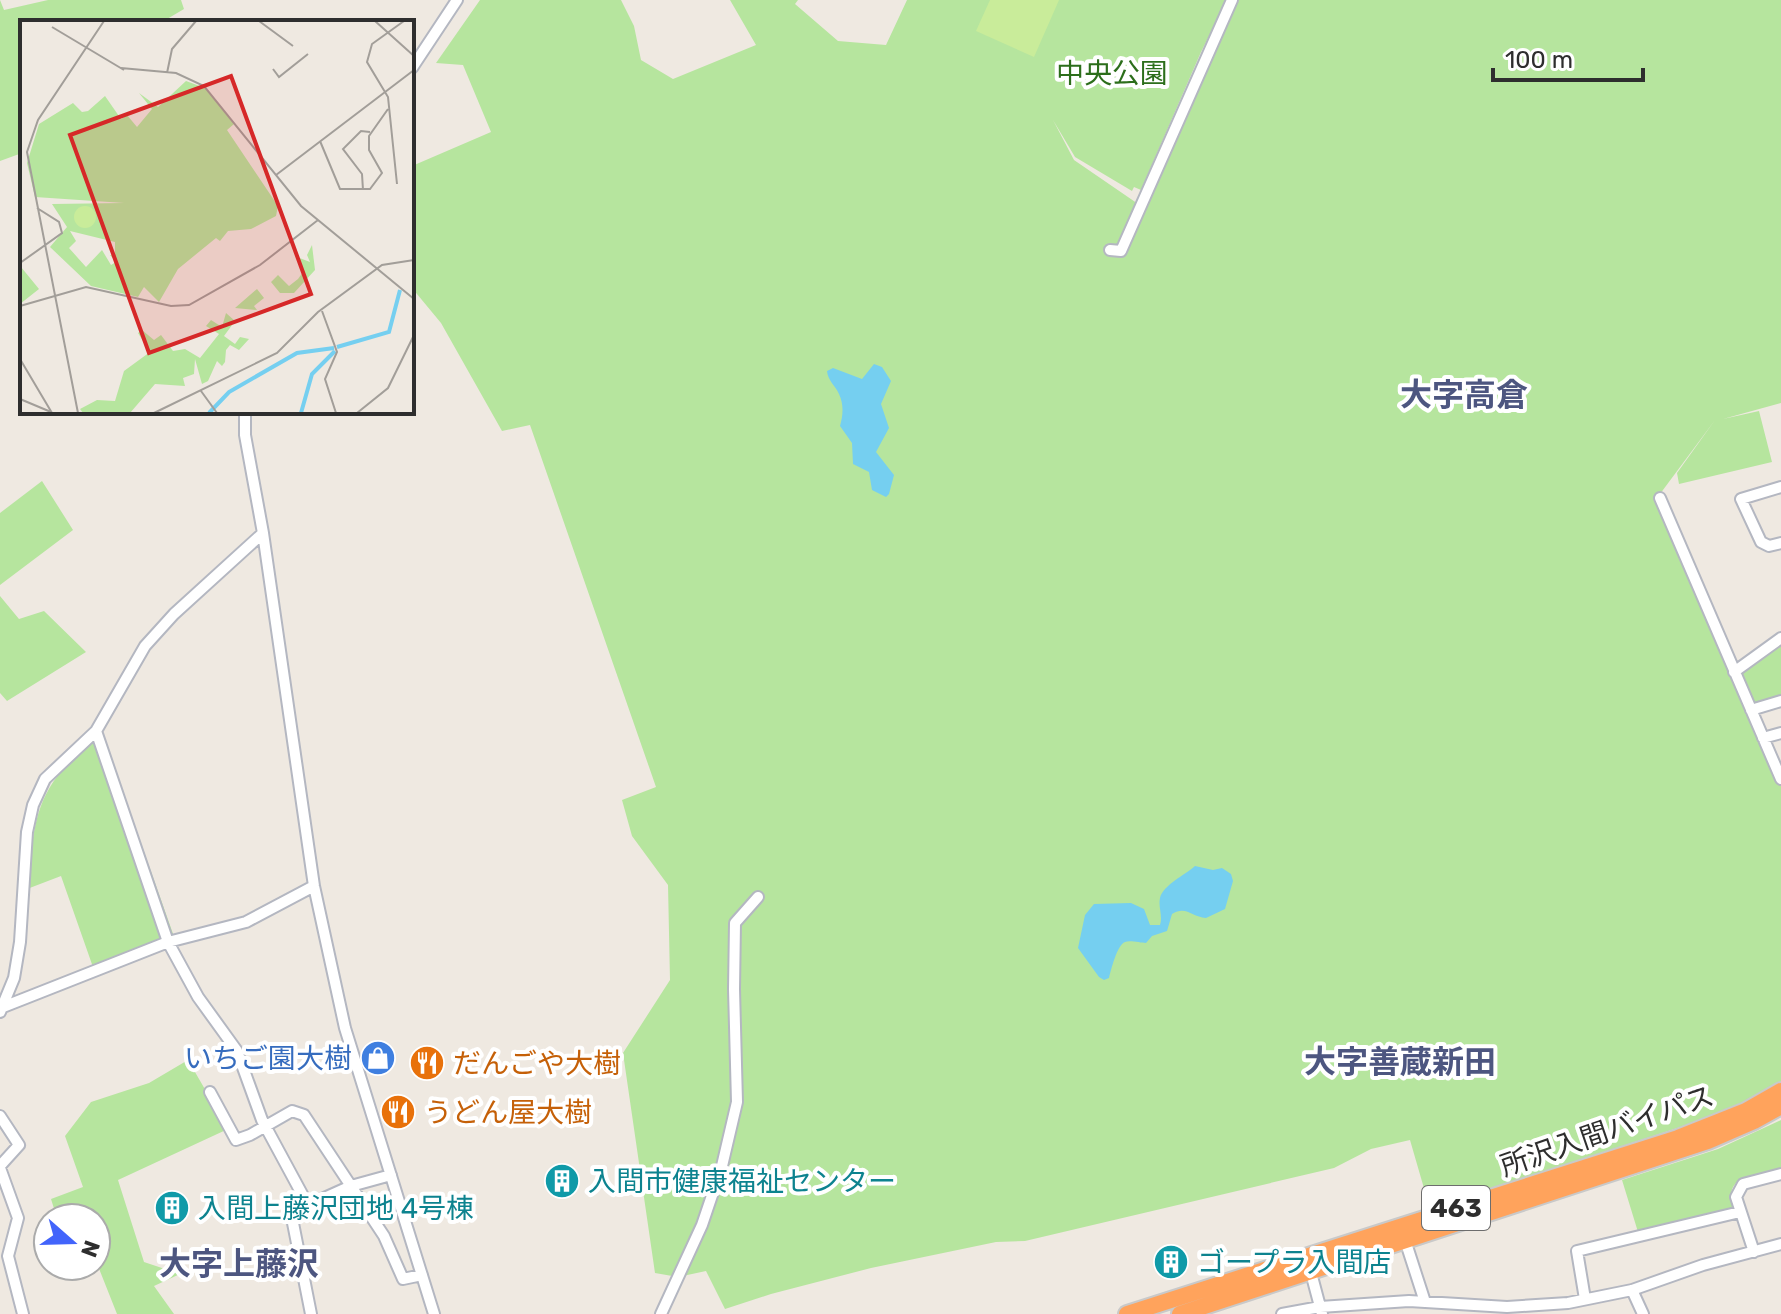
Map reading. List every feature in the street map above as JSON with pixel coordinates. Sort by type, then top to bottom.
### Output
[{"type":"highway","name":"所沢入間バイパス","points":[[1180,1314],[1308,1264],[1678,1138],[1746,1111],[1781,1091]]},
{"type":"highway","name":"所沢入間バイパス","points":[[1127,1314],[1405,1240],[1708,1141],[1781,1106]]},
{"type":"street","points":[[414,65],[457,0]]},
{"type":"street","points":[[1110,250],[1121,251],[1232,0]]},
{"type":"street","points":[[245,414],[245,435],[263,533],[314,886],[345,1028],[434,1314]]},
{"type":"street","points":[[1781,487],[1741,499],[1761,542],[1769,546],[1781,543]]},
{"type":"street","points":[[1660,498],[1781,779]]},
{"type":"street","points":[[2,1010],[14,978],[20,942],[23,869],[33,805],[45,779],[96,731],[145,646],[174,614],[263,533]]},
{"type":"street","points":[[1734,672],[1781,638]]},
{"type":"street","points":[[1751,710],[1781,701]]},
{"type":"street","points":[[96,731],[168,942],[198,997],[237,1051],[265,1126],[309,1207]]},
{"type":"street","points":[[1763,738],[1781,733]]},
{"type":"street","points":[[2,1010],[168,942],[246,922],[314,886]]},
{"type":"street","points":[[661,1314],[702,1225],[722,1166],[737,1102],[735,923],[758,897]]},
{"type":"street","points":[[210,1092],[236,1140],[292,1111],[304,1115],[384,1236],[403,1279],[422,1275]]},
{"type":"street","points":[[0,1116],[19,1145],[0,1167],[18,1218],[8,1256],[23,1314]]},
{"type":"street","points":[[1754,1252],[1736,1197],[1743,1184],[1781,1174]]},
{"type":"street","points":[[311,1314],[291,1213],[351,1186],[391,1175]]},
{"type":"street","points":[[1585,1299],[1577,1251],[1740,1212]]},
{"type":"street","points":[[1405,1240],[1425,1302]]},
{"type":"street","points":[[1282,1314],[1425,1302],[1521,1310],[1632,1290],[1703,1265],[1781,1244]]},
{"type":"street","points":[[1308,1264],[1321,1310]]},
{"type":"street","points":[[1632,1290],[1643,1314]]},
{"type":"street","points":[[1562,1303],[1568,1314]]},
{"type":"green space","points":[[0,0],[4,10],[48,0],[181,0],[184,9],[165,20],[20,20],[20,154],[0,161]]},
{"type":"green space","name":"中央公園","points":[[480,0],[621,0],[634,26],[641,60],[673,79],[756,45],[730,0],[798,0],[795,4],[838,41],[886,45],[907,0],[1227,0],[1141,190],[1134,187],[1132,191],[1075,157],[1053,120],[1074,160],[1144,208],[1239,0],[1781,0],[1781,403],[1723,419],[1759,411],[1772,462],[1679,484],[1677,473],[1715,420],[1657,498],[1781,786],[1781,1082],[1749,1101],[1708,1118],[1430,1209],[1410,1140],[1371,1149],[1334,1168],[1025,1241],[996,1242],[871,1268],[725,1309],[706,1271],[678,1277],[655,1273],[623,1053],[670,980],[668,885],[632,836],[622,800],[656,787],[530,425],[502,431],[441,323],[414,290],[414,165],[491,132],[463,65],[436,63]]},
{"type":"green space","points":[[990,0],[1059,0],[1034,57],[976,31]]},
{"type":"green space","points":[[42,481],[73,530],[0,585],[0,513]]},
{"type":"green space","points":[[0,596],[19,619],[44,611],[86,652],[7,701],[0,693]]},
{"type":"green space","points":[[1781,642],[1781,698],[1757,705],[1750,702],[1739,677],[1741,671]]},
{"type":"green space","points":[[102,733],[177,945],[94,970],[61,876],[27,889],[33,838],[43,800],[64,768]]},
{"type":"green space","points":[[188,1060],[228,1129],[118,1180],[144,1262],[180,1274],[154,1286],[174,1314],[117,1314],[104,1282],[112,1282],[112,1202],[52,1202],[51,1199],[83,1187],[65,1136],[91,1102],[149,1083]]},
{"type":"green space","points":[[1781,1120],[1781,1170],[1743,1178],[1732,1189],[1734,1208],[1638,1232],[1622,1180],[1718,1149]]},
{"type":"water","points":[[874,364],[882,367],[891,381],[881,404],[889,428],[876,452],[894,475],[886,497],[872,490],[869,472],[853,464],[852,443],[840,426],[841,398],[827,371],[833,368],[862,379]]},
{"type":"water","points":[[1195,866],[1213,870],[1222,868],[1231,874],[1233,881],[1225,909],[1206,918],[1185,911],[1172,914],[1167,931],[1152,936],[1146,943],[1130,941],[1122,944],[1109,978],[1104,980],[1099,977],[1078,948],[1085,915],[1094,904],[1131,903],[1144,909],[1150,925],[1160,925],[1162,893]]},
{"type":"place","name":"いちご園大樹","points":[[378,1058]]},
{"type":"place","name":"だんごや大樹","points":[[427,1063]]},
{"type":"place","name":"うどん屋大樹","points":[[398,1112]]},
{"type":"place","name":"入間市健康福祉センター","points":[[562,1181]]},
{"type":"place","name":"入間上藤沢団地 4号棟","points":[[172,1208]]},
{"type":"place","name":"ゴープラ入間店","points":[[1171,1262]]},
{"type":"district","name":"大字高倉","points":[[1464,395]]},
{"type":"district","name":"大字善蔵新田","points":[[1400,1062]]},
{"type":"district","name":"大字上藤沢","points":[[239,1264]]}]
